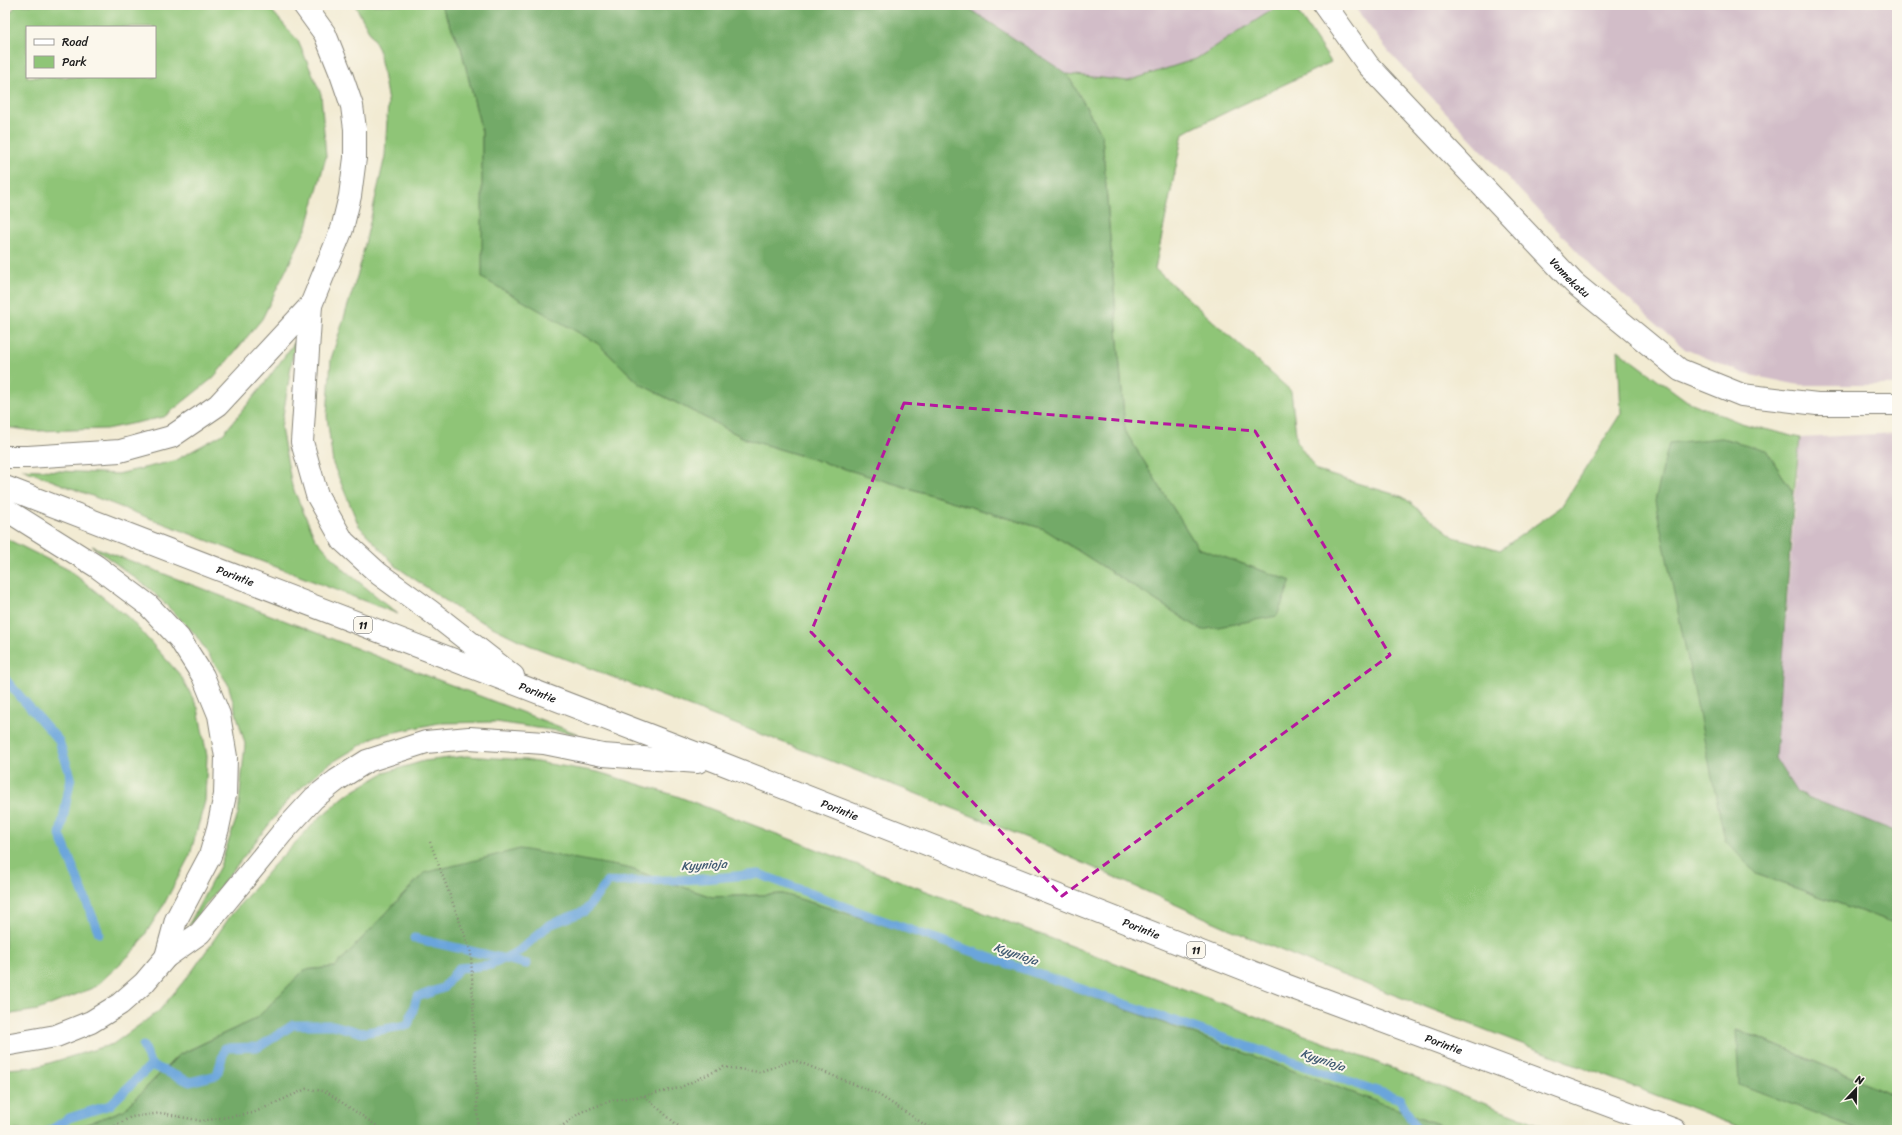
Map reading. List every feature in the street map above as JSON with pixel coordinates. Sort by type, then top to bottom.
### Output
[{"type":"main road","points":[[304,5],[325,34],[352,106],[355,129],[355,158],[350,196],[342,229],[311,304],[302,442],[317,495],[343,541],[379,574],[430,611],[531,691]]},
{"type":"main road","name":"Vannekatu","points":[[1326,5],[1368,65],[1574,283],[1680,370],[1742,395],[1817,404],[1897,404]]},
{"type":"main road","points":[[5,457],[120,451],[171,437],[218,405],[311,304]]},
{"type":"main road","name":"Porintie","points":[[5,487],[721,763],[1285,985],[1675,1130]]},
{"type":"main road","points":[[5,509],[96,566],[148,605],[179,638],[203,676],[219,715],[226,756],[225,795],[220,821],[210,856],[176,920],[166,957]]},
{"type":"main road","points":[[5,1045],[56,1036],[91,1022],[120,1004],[144,983],[166,957],[200,933],[272,845],[314,798],[337,780],[367,761],[426,742],[469,738],[544,743],[603,755],[721,763]]},
{"type":"path","points":[[430,842],[471,952],[478,1130]]},
{"type":"path","points":[[557,1130],[581,1112],[613,1100],[644,1096],[679,1088],[724,1067],[759,1072],[794,1060],[876,1093],[933,1130]]},
{"type":"path","points":[[108,1130],[132,1118],[162,1113],[201,1121],[253,1113],[306,1090],[325,1091],[383,1130]]},
{"type":"path","points":[[644,1096],[683,1130]]},
{"type":"highlighted area","points":[[904,403],[1255,431],[1390,655],[1062,896],[811,632]]},
{"type":"shaded area","points":[[964,5],[1280,5],[1196,59],[1128,81],[1067,74]]},
{"type":"shaded area","points":[[1353,5],[1897,5],[1897,385],[1799,385],[1745,374],[1685,349],[1593,268],[1389,52]]},
{"type":"shaded area","points":[[1897,433],[1897,832],[1797,793],[1775,758],[1800,438]]},
{"type":"green space","points":[[16,5],[267,5],[298,41],[321,94],[326,157],[307,227],[262,319],[213,378],[164,417],[106,429],[35,431],[5,427],[5,21]]},
{"type":"green space","points":[[355,5],[441,5],[461,48],[482,132],[483,278],[597,343],[640,384],[746,439],[1044,529],[1202,630],[1291,581],[1198,548],[1125,431],[1102,135],[1067,74],[1128,81],[1196,59],[1280,5],[1293,5],[1331,62],[1183,133],[1155,269],[1291,391],[1297,442],[1317,471],[1403,497],[1454,537],[1500,550],[1561,507],[1621,413],[1618,350],[1687,401],[1741,423],[1800,438],[1794,494],[1766,450],[1756,874],[1897,924],[1897,1096],[1737,1029],[1740,1084],[1859,1130],[1747,1130],[1329,970],[1241,934],[1032,840],[912,792],[529,645],[462,612],[397,567],[359,526],[333,464],[327,416],[331,359],[359,270],[385,156],[388,102],[379,50]]},
{"type":"green space","points":[[441,5],[964,5],[1067,74],[1102,135],[1125,431],[1198,548],[1291,581],[1277,616],[1202,630],[1044,529],[746,439],[640,384],[597,343],[482,278],[482,132],[461,48]]},
{"type":"green space","points":[[295,342],[281,428],[292,486],[315,538],[342,568],[398,614],[22,469],[118,474],[174,461],[223,434],[261,388]]},
{"type":"green space","points":[[1722,438],[1766,450],[1794,494],[1775,758],[1797,793],[1897,832],[1897,924],[1756,874],[1725,840],[1655,501],[1669,443]]},
{"type":"green space","points":[[5,538],[69,570],[129,618],[181,676],[198,708],[207,756],[205,801],[190,855],[163,906],[136,949],[95,987],[38,1010],[5,1015]]},
{"type":"green space","points":[[92,546],[578,734],[496,722],[439,723],[376,736],[323,768],[289,799],[186,930],[220,866],[238,814],[245,744],[228,684],[195,634],[150,589]]},
{"type":"green space","points":[[466,756],[525,760],[598,772],[677,796],[1554,1130],[1454,1130],[962,949],[783,894],[712,897],[628,868],[424,873],[335,967],[304,970],[257,1018],[178,1055],[124,1110],[71,1130],[5,1130],[5,1069],[36,1067],[113,1044],[159,1011],[193,970],[231,915],[272,867],[318,819],[345,796],[384,773],[424,761]]},
{"type":"green space","points":[[520,849],[628,868],[712,897],[783,894],[962,949],[1454,1130],[71,1130],[124,1110],[179,1055],[257,1018],[304,970],[335,967],[424,873]]},
{"type":"green space","points":[[1736,1029],[1897,1096],[1897,1130],[1859,1130],[1739,1084]]},
{"type":"waterway","points":[[5,679],[59,741],[71,777],[60,835],[99,933]]},
{"type":"waterway","name":"Kyynioja","points":[[51,1130],[69,1118],[110,1105],[151,1065],[190,1082],[217,1075],[225,1048],[259,1047],[293,1025],[333,1025],[362,1033],[408,1025],[417,997],[443,988],[459,968],[491,965],[519,951],[549,925],[585,911],[608,882],[702,879],[759,874],[870,916],[1400,1099],[1417,1130]]},
{"type":"waterway","points":[[414,938],[527,964]]},
{"type":"waterway","points":[[143,1046],[151,1065]]}]
